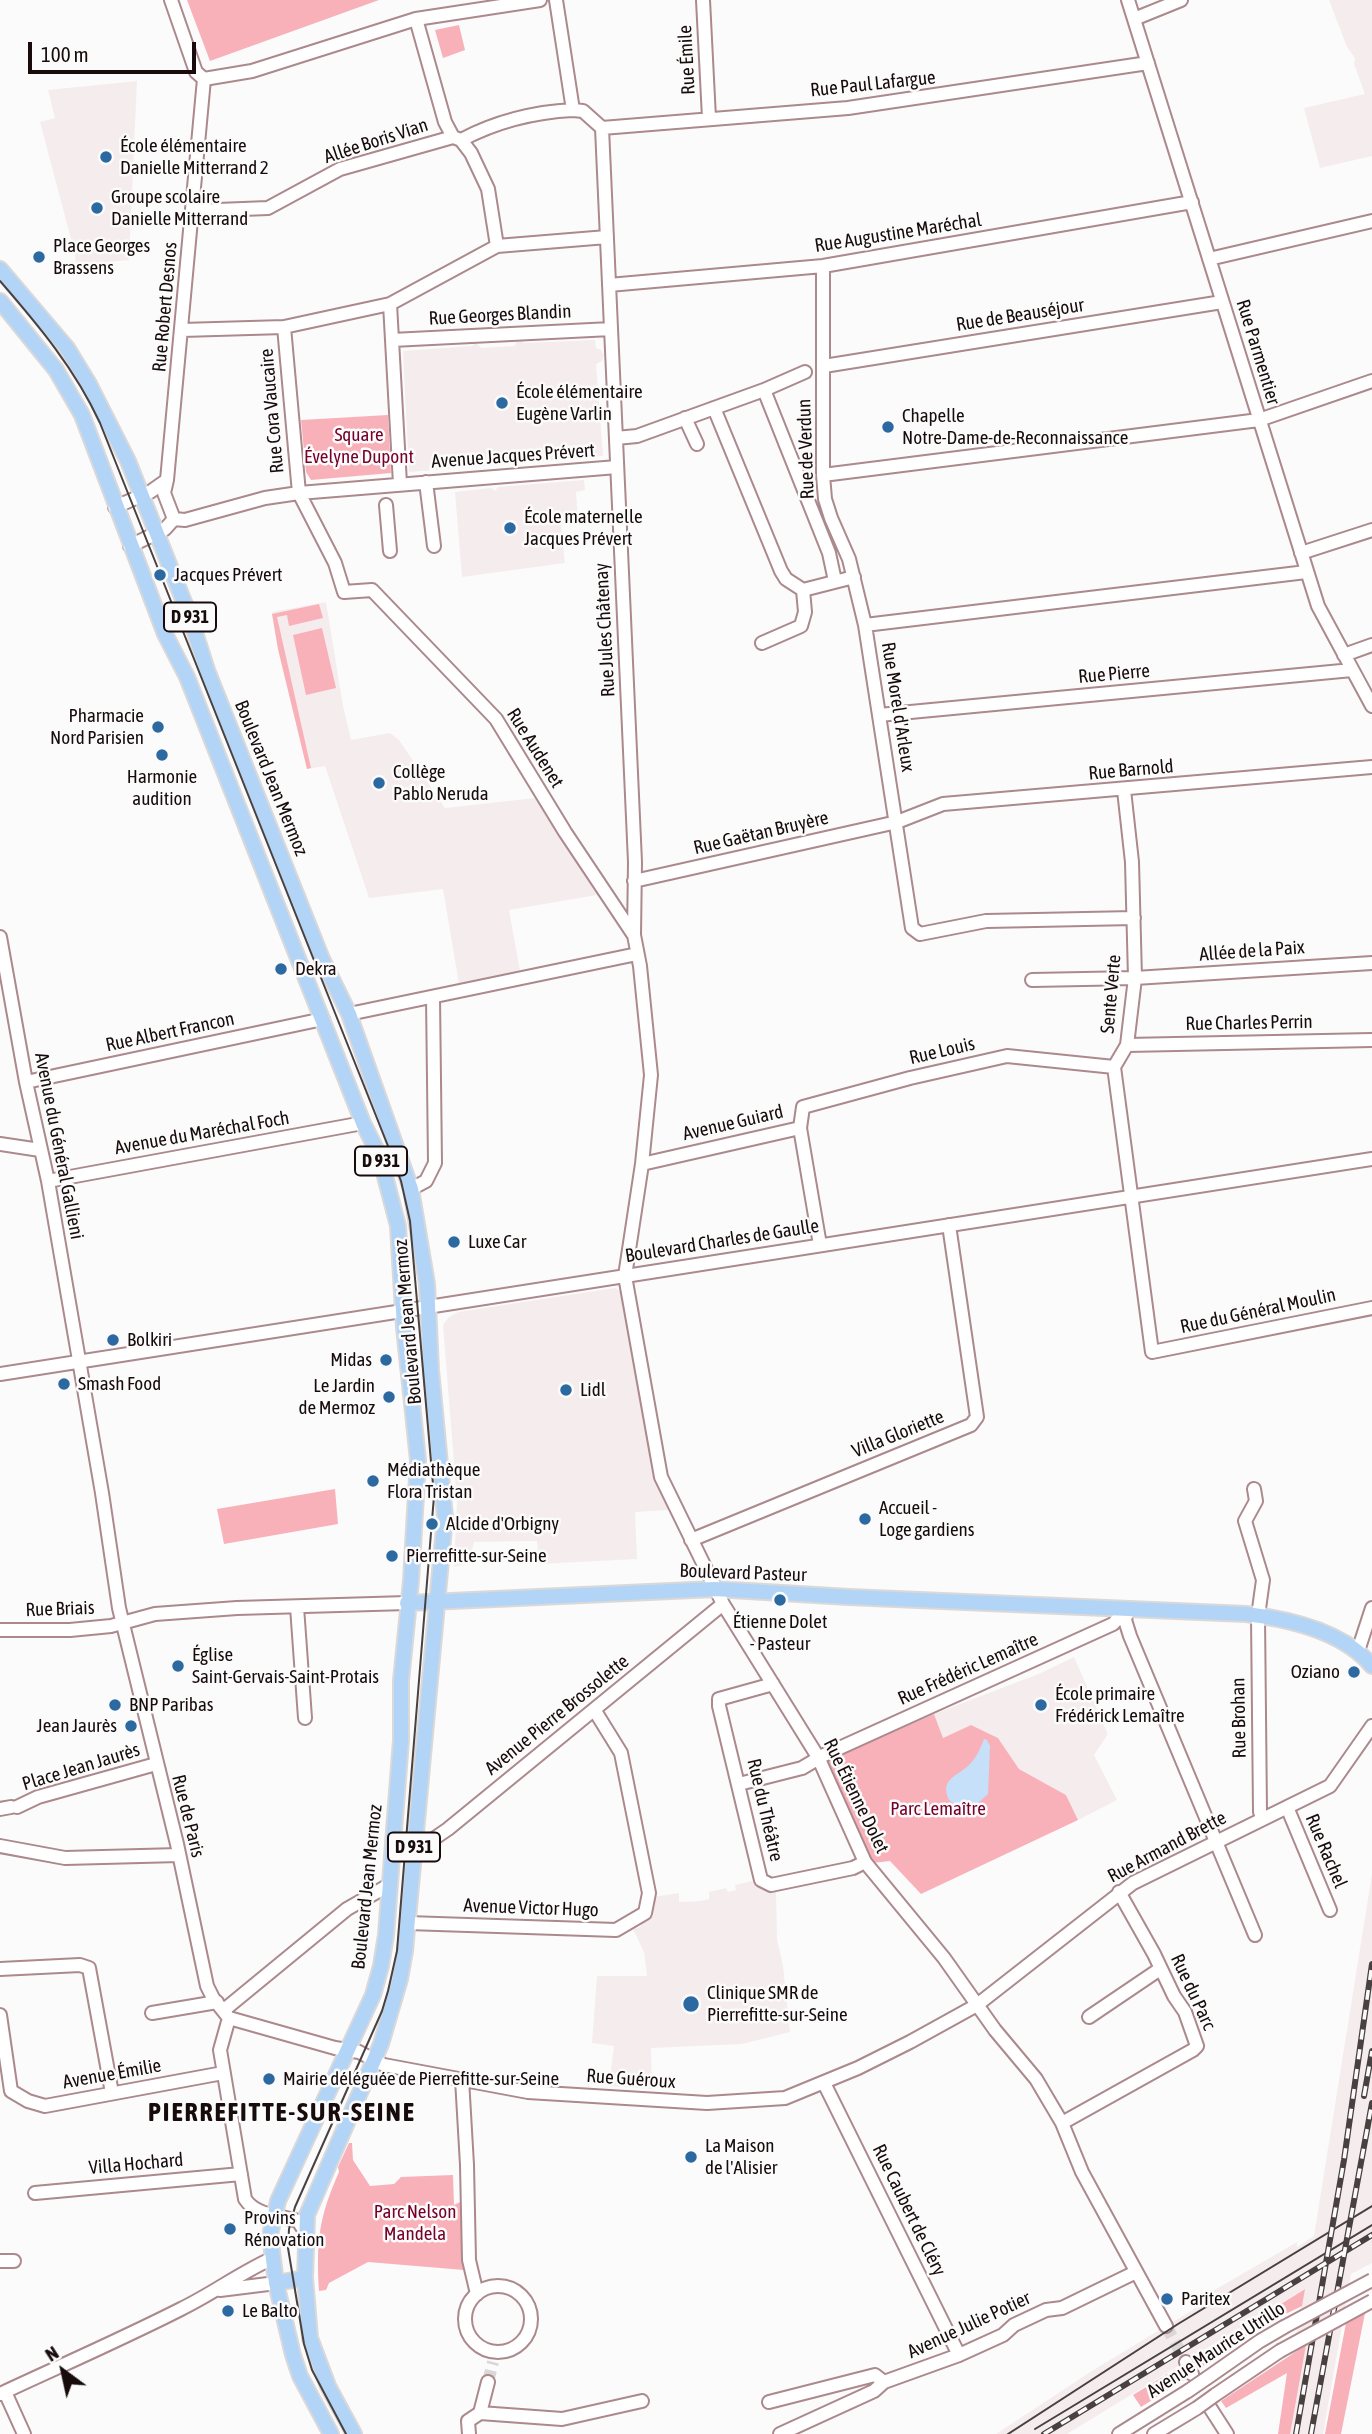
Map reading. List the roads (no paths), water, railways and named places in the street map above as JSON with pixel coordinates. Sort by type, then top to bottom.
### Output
[{"type":"main road","name":"Boulevard Jean Mermoz","points":[[0,269],[55,332],[80,368],[128,461],[190,617],[206,670],[322,959],[349,1014],[411,1188],[429,1307],[431,1370],[445,1517],[408,1923],[400,1979],[374,2060],[311,2202],[306,2233],[305,2278]]},
{"type":"main road","name":"Boulevard Jean Mermoz","points":[[0,301],[45,355],[69,392],[93,442],[130,547],[165,634],[187,677],[363,1123],[380,1157],[398,1226],[418,1460],[411,1581],[401,1681],[401,1740],[381,1966],[373,1995],[273,2216],[270,2235],[271,2259],[276,2283]]},
{"type":"main road","name":"Boulevard Pasteur","points":[[407,1603],[715,1588],[1054,1607],[1128,1608],[1258,1616],[1308,1627],[1358,1651]]},
{"type":"main road","points":[[1358,1651],[1372,1666]]},
{"type":"main road","points":[[276,2283],[305,2278]]},
{"type":"main road","name":"D 931","points":[[305,2278],[310,2338],[328,2386],[355,2434]]},
{"type":"main road","name":"D 931","points":[[276,2283],[298,2370],[331,2434]]},
{"type":"street","points":[[171,0],[200,76],[252,71],[416,19],[540,0]]},
{"type":"street","points":[[556,0],[573,110],[583,111],[602,128]]},
{"type":"street","name":"Rue Émile","points":[[703,0],[709,118]]},
{"type":"street","name":"Rue Parmentier","points":[[1128,0],[1306,572],[1318,606],[1372,706]]},
{"type":"street","points":[[1134,19],[1181,0]]},
{"type":"street","points":[[416,19],[445,122],[471,153],[488,189],[497,246]]},
{"type":"street","name":"Rue Paul Lafargue","points":[[602,128],[848,108],[1148,63]]},
{"type":"street","name":"Rue Robert Desnos","points":[[174,519],[164,493],[193,211],[200,76]]},
{"type":"street","name":"Allée Boris Vian","points":[[193,211],[268,208],[340,169],[457,138],[517,117],[573,110]]},
{"type":"street","name":"Rue Jules Châtenay","points":[[602,128],[634,881],[634,936],[651,1075],[642,1164],[625,1276]]},
{"type":"street","name":"Rue Augustine Maréchal","points":[[609,285],[823,266],[1192,202]]},
{"type":"street","points":[[1209,259],[1372,221]]},
{"type":"street","points":[[182,330],[284,327],[390,304],[497,246],[607,237]]},
{"type":"street","name":"Rue de Verdun","points":[[823,266],[825,499],[854,577],[865,625]]},
{"type":"street","name":"Rue de Beauséjour","points":[[824,366],[1222,302]]},
{"type":"street","points":[[390,304],[400,484]]},
{"type":"street","name":"Rue Cora Vaucaire","points":[[284,327],[299,493]]},
{"type":"street","name":"Rue Georges Blandin","points":[[392,340],[611,329]]},
{"type":"street","points":[[616,438],[637,436],[764,390],[804,372]]},
{"type":"street","points":[[823,475],[1259,420],[1372,380]]},
{"type":"street","points":[[764,390],[829,553],[835,581]]},
{"type":"street","points":[[714,408],[786,579],[803,590],[854,577]]},
{"type":"street","points":[[685,418],[697,444]]},
{"type":"street","name":"Avenue Jacques Prévert","points":[[174,519],[185,520],[265,498],[299,493],[617,467]]},
{"type":"street","points":[[115,507],[142,496],[167,480]]},
{"type":"street","points":[[426,482],[434,546]]},
{"type":"street","points":[[384,485],[390,551]]},
{"type":"street","name":"Rue Audenet","points":[[299,493],[335,563],[344,592],[372,590],[496,719],[565,832],[634,936]]},
{"type":"street","points":[[130,547],[165,529],[174,519]]},
{"type":"street","points":[[1301,553],[1372,530]]},
{"type":"street","name":"Rue Morel d'Arleux","points":[[1134,918],[986,921],[920,934],[912,928],[865,625],[1306,572]]},
{"type":"street","points":[[762,643],[801,626],[804,612],[803,590]]},
{"type":"street","points":[[1344,656],[1372,645]]},
{"type":"street","name":"Rue Pierre","points":[[878,715],[1352,670]]},
{"type":"street","name":"Rue Barnold","points":[[897,822],[943,804],[1372,767]]},
{"type":"street","name":"Sente Verte","points":[[1114,1066],[1126,1045],[1135,978],[1132,862],[1124,790]]},
{"type":"street","name":"Rue Gaëtan Bruyère","points":[[634,881],[897,822]]},
{"type":"street","name":"Avenue du Général Gallieni","points":[[0,937],[26,1082],[48,1181],[78,1362]]},
{"type":"street","points":[[349,1014],[637,954]]},
{"type":"street","name":"Allée de la Paix","points":[[1032,980],[1135,978],[1372,963]]},
{"type":"street","points":[[411,1188],[426,1181],[436,1163],[433,997]]},
{"type":"street","name":"Rue Albert Francon","points":[[26,1082],[323,1019]]},
{"type":"street","name":"Rue Charles Perrin","points":[[1126,1045],[1372,1040]]},
{"type":"street","name":"Rue Louis","points":[[800,1128],[803,1107],[910,1078],[1007,1056],[1114,1066]]},
{"type":"street","points":[[1114,1066],[1130,1197]]},
{"type":"street","name":"Avenue du Maréchal Foch","points":[[48,1181],[363,1123]]},
{"type":"street","name":"Avenue Guiard","points":[[642,1164],[800,1128],[820,1245]]},
{"type":"street","points":[[0,1144],[40,1150]]},
{"type":"street","name":"Boulevard Charles de Gaulle","points":[[0,1374],[1372,1159]]},
{"type":"street","name":"Rue du Général Moulin","points":[[1130,1197],[1152,1352],[1372,1308]]},
{"type":"street","name":"Villa Gloriette","points":[[691,1540],[971,1425],[976,1417],[949,1225]]},
{"type":"street","name":"Rue Étienne Dolet","points":[[625,1276],[661,1477],[723,1604],[818,1757],[865,1862],[944,1958],[977,2005],[1036,2079],[1062,2123],[1082,2172],[1166,2326]]},
{"type":"street","name":"Rue de Paris","points":[[78,1362],[122,1624],[179,1855],[207,1986],[223,2010]]},
{"type":"street","name":"Rue Brohan","points":[[1254,1489],[1256,1497],[1245,1521],[1263,1580],[1258,1616],[1259,1812],[1264,1818]]},
{"type":"street","name":"Boulevard Pasteur","points":[[122,1624],[155,1615],[297,1606],[407,1603]]},
{"type":"street","name":"Avenue Pierre Brossolette","points":[[413,1853],[448,1829],[723,1604]]},
{"type":"street","points":[[297,1606],[305,1717]]},
{"type":"street","points":[[1128,1608],[1125,1620],[1130,1636],[1255,1935]]},
{"type":"street","name":"Rue Frédéric Lemaître","points":[[739,1784],[802,1769],[818,1757],[1113,1624],[1128,1608]]},
{"type":"street","points":[[1358,1651],[1372,1608]]},
{"type":"street","name":"Rue Briais","points":[[0,1630],[70,1630],[122,1624]]},
{"type":"street","name":"Rue du Théâtre","points":[[773,1684],[719,1699],[761,1880],[771,1885],[853,1868],[865,1862]]},
{"type":"street","name":"Avenue Victor Hugo","points":[[408,1923],[616,1930],[645,1913],[649,1893],[621,1753],[595,1710]]},
{"type":"street","name":"Rue Armand Brette","points":[[977,2005],[1133,1883],[1329,1786],[1372,1726]]},
{"type":"street","name":"Place Jean Jaurès","points":[[9,1808],[38,1797],[156,1765]]},
{"type":"street","name":"Rue Rachel","points":[[1287,1807],[1331,1910]]},
{"type":"street","points":[[0,1846],[65,1858],[179,1855]]},
{"type":"street","points":[[152,2013],[223,2010],[347,1909],[389,1885]]},
{"type":"street","name":"Rue du Parc","points":[[1062,2123],[1197,2046],[1185,2012],[1119,1892]]},
{"type":"street","points":[[0,1969],[80,1965],[89,1968],[112,2093]]},
{"type":"street","points":[[1089,2017],[1160,1969]]},
{"type":"street","name":"Rue Guéroux","points":[[223,2010],[359,2052],[384,2065],[528,2092],[707,2103],[785,2098],[824,2083],[910,2042],[977,2005]]},
{"type":"street","points":[[223,2010],[220,2050],[245,2199],[250,2207],[273,2216],[298,2221],[306,2233]]},
{"type":"street","name":"Avenue Émilie","points":[[0,2015],[11,2091],[28,2101],[45,2106],[223,2073]]},
{"type":"street","points":[[462,2079],[470,2264],[477,2294]]},
{"type":"street","name":"Rue Caubert de Cléry","points":[[824,2083],[959,2355]]},
{"type":"street","name":"Villa Hochard","points":[[35,2193],[241,2174]]},
{"type":"street","points":[[24,2434],[2,2393],[182,2309],[236,2276],[271,2259]]},
{"type":"street","points":[[0,2261],[14,2261]]},
{"type":"street","name":"Avenue Julie Potier","points":[[780,2434],[874,2391],[884,2382],[959,2355],[1003,2335],[1013,2325],[1046,2310],[1062,2308],[1136,2272]]},
{"type":"street","name":"Avenue Maurice Utrillo","points":[[1119,2434],[1188,2392],[1260,2341],[1372,2280]]},
{"type":"street","points":[[216,2290],[276,2283]]},
{"type":"street","points":[[493,2286],[511,2288],[520,2294],[531,2311],[532,2322],[524,2341],[494,2358],[475,2344],[465,2324],[466,2312],[477,2294],[493,2286]]},
{"type":"street","name":"Avenue Maurice Utrillo","points":[[1154,2434],[1207,2403],[1280,2351],[1372,2301]]},
{"type":"street","points":[[769,2402],[876,2375],[884,2382]]},
{"type":"street","points":[[480,2413],[488,2382]]},
{"type":"street","points":[[469,2434],[468,2421],[480,2413],[562,2419],[642,2402]]},
{"type":"street","points":[[1207,2403],[1227,2434]]},
{"type":"water","points":[[984,1739],[990,1746],[988,1794],[977,1804],[960,1808],[949,1800],[946,1787],[951,1779],[974,1759]]},
{"type":"tunnel","points":[[1166,2326],[1186,2362]]},
{"type":"tunnel","points":[[488,2382],[493,2362]]},
{"type":"tram line","points":[[0,281],[68,366],[100,423],[390,1151],[401,1181],[410,1221],[434,1496],[397,1951],[382,2011],[295,2207],[289,2229],[288,2248],[304,2344],[312,2370],[346,2434]]},
{"type":"tram line","points":[[1008,2434],[1178,2324],[1372,2206]]},
{"type":"tram line","points":[[1035,2429],[1372,2225]]},
{"type":"railway","points":[[1296,2434],[1344,2160],[1372,1964]]},
{"type":"railway","points":[[1364,2096],[1372,2051]]},
{"type":"railway","points":[[1311,2434],[1372,2103]]},
{"type":"railway","points":[[1044,2434],[1372,2235]]},
{"type":"place","name":"École élémentaire Danielle Mitterrand 2","points":[[106,157]]},
{"type":"place","name":"Groupe scolaire Danielle Mitterrand","points":[[97,208]]},
{"type":"place","name":"Place Georges Brassens","points":[[39,257]]},
{"type":"place","name":"École élémentaire Eugène Varlin","points":[[502,403]]},
{"type":"place","name":"Chapelle Notre-Dame-de-Reconnaissance","points":[[888,427]]},
{"type":"place","name":"École maternelle Jacques Prévert","points":[[510,528]]},
{"type":"place","name":"Jacques Prévert","points":[[160,575]]},
{"type":"place","name":"Pharmacie Nord Parisien","points":[[158,727]]},
{"type":"place","name":"Harmonie audition","points":[[162,755]]},
{"type":"place","name":"Collège Pablo Neruda","points":[[379,783]]},
{"type":"place","name":"Dekra","points":[[281,969]]},
{"type":"place","name":"Luxe Car","points":[[454,1242]]},
{"type":"place","name":"Bolkiri","points":[[113,1340]]},
{"type":"place","name":"Midas","points":[[386,1360]]},
{"type":"place","name":"Smash Food","points":[[64,1384]]},
{"type":"place","name":"Lidl","points":[[566,1390]]},
{"type":"place","name":"Le Jardin de Mermoz","points":[[389,1397]]},
{"type":"place","name":"Médiathèque Flora Tristan","points":[[373,1481]]},
{"type":"place","name":"Accueil - Loge gardiens","points":[[865,1519]]},
{"type":"place","name":"Alcide d'Orbigny","points":[[432,1524]]},
{"type":"place","name":"Pierrefitte-sur-Seine","points":[[392,1556]]},
{"type":"place","name":"Étienne Dolet - Pasteur","points":[[780,1600]]},
{"type":"place","name":"Église Saint-Gervais-Saint-Protais","points":[[178,1666]]},
{"type":"place","name":"Oziano","points":[[1354,1672]]},
{"type":"place","name":"BNP Paribas","points":[[115,1705]]},
{"type":"place","name":"École primaire Frédérick Lemaître","points":[[1041,1705]]},
{"type":"place","name":"Jean Jaurès","points":[[131,1726]]},
{"type":"place","name":"Clinique SMR de Pierrefitte-sur-Seine","points":[[691,2004]]},
{"type":"place","name":"Mairie déléguée de Pierrefitte-sur-Seine","points":[[269,2079]]},
{"type":"place","name":"La Maison de l'Alisier","points":[[691,2157]]},
{"type":"place","name":"Provins Rénovation","points":[[230,2229]]},
{"type":"place","name":"Paritex","points":[[1167,2299]]},
{"type":"place","name":"Le Balto","points":[[228,2311]]},
{"type":"district","name":"PIERREFITTE-SUR-SEINE","points":[[282,2113]]},
{"type":"park label","name":"Square Évelyne Dupont","points":[[359,446]]},
{"type":"park label","name":"Parc Lemaître","points":[[938,1809]]},
{"type":"park label","name":"Parc Nelson Mandela","points":[[415,2223]]}]
